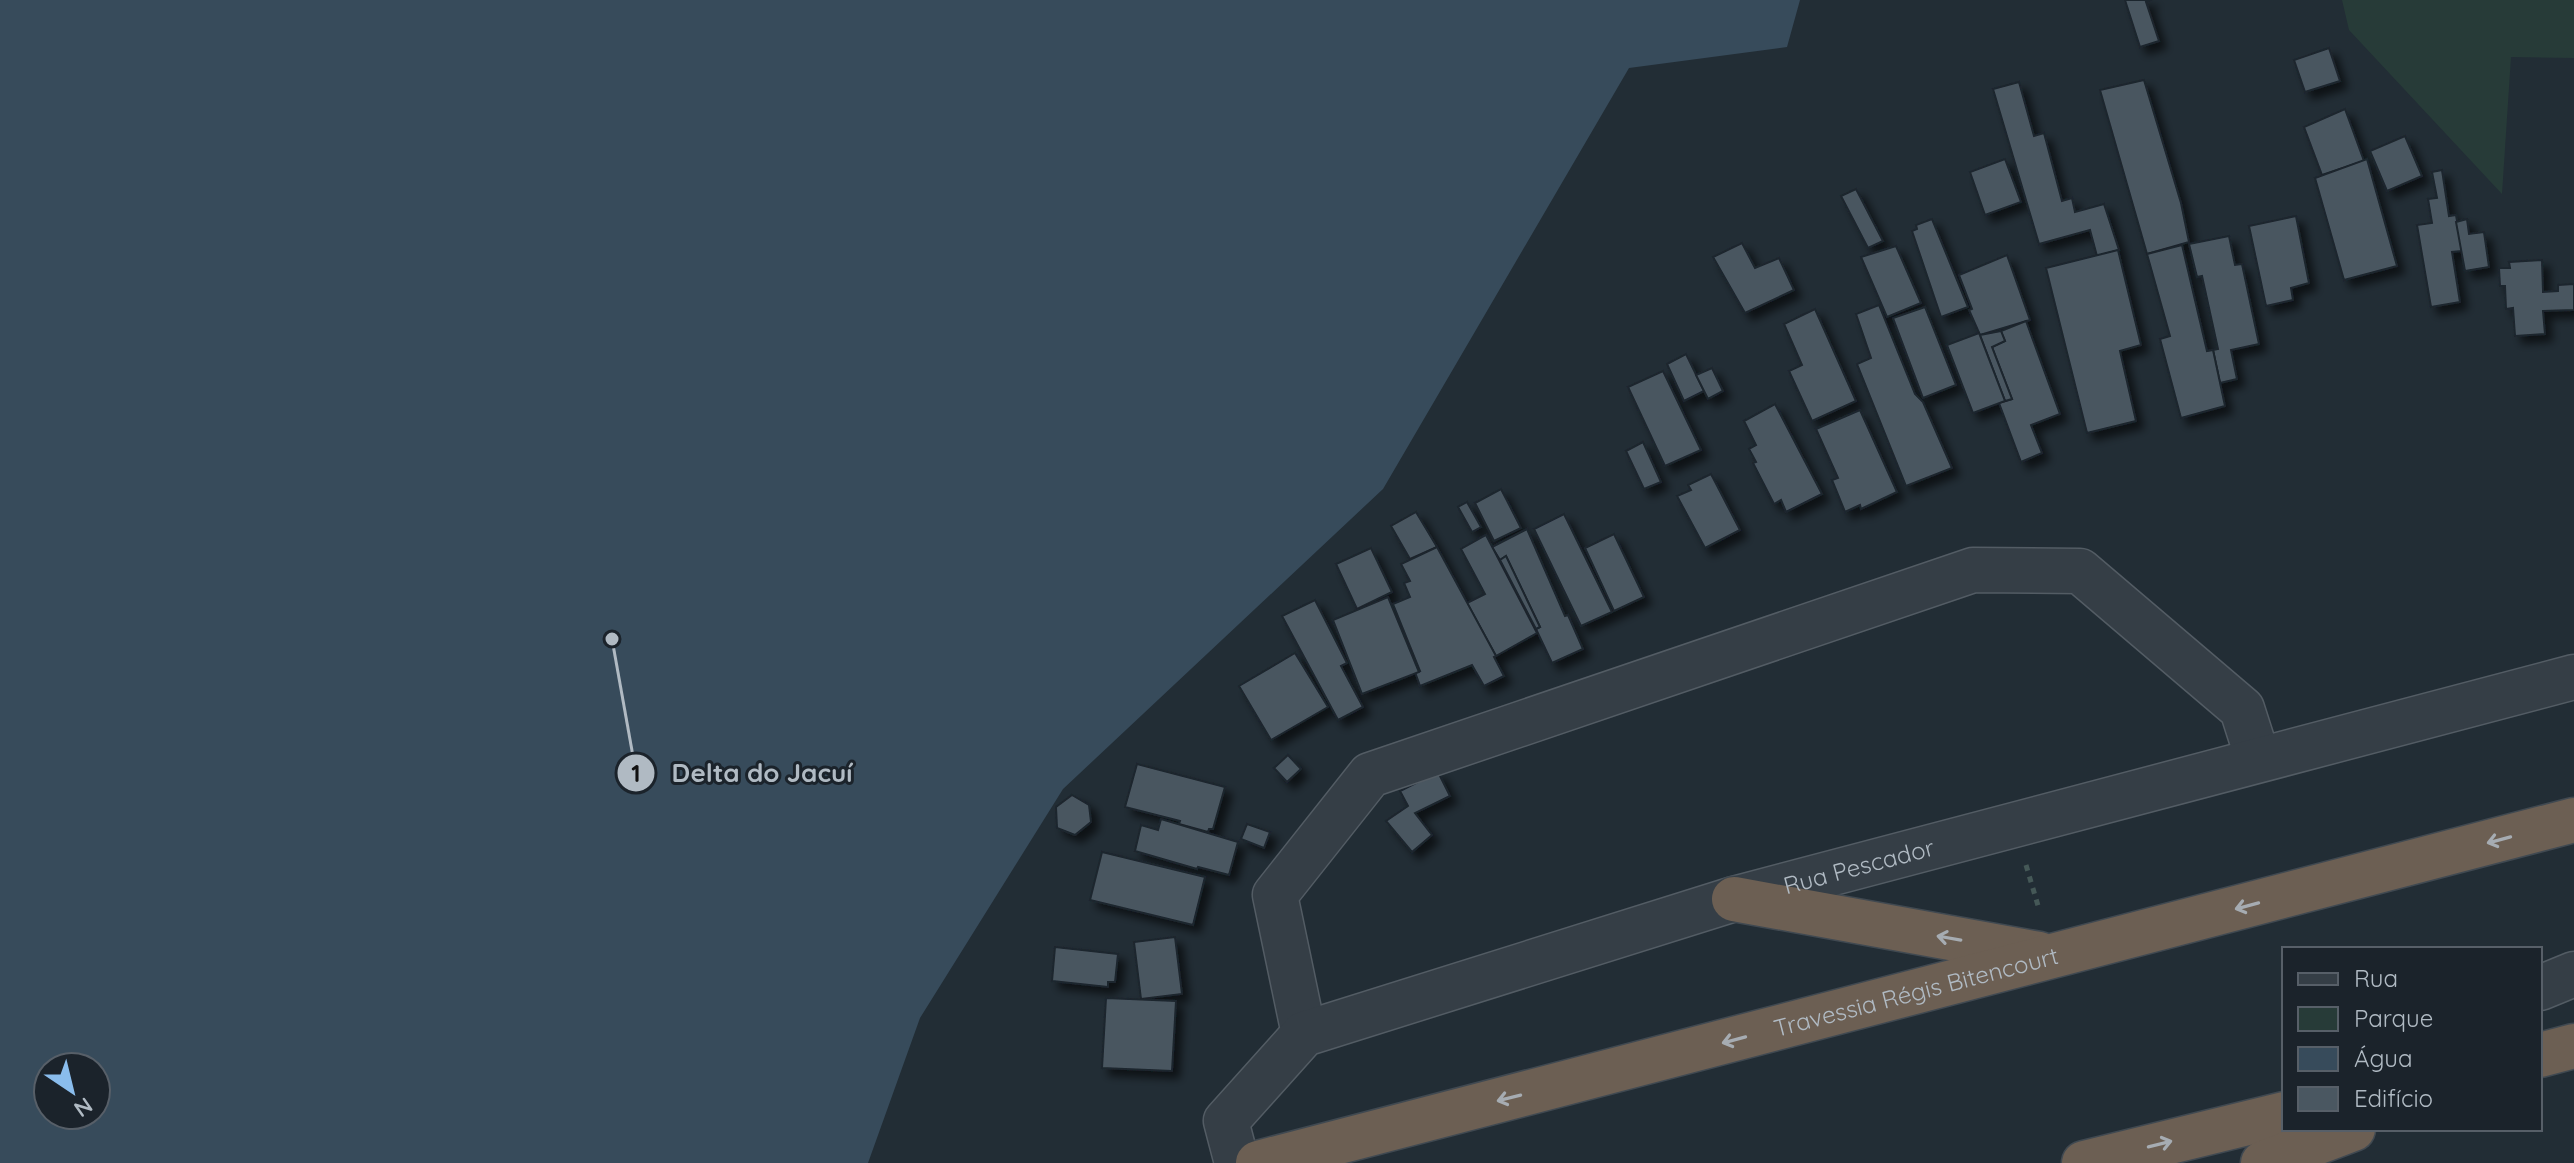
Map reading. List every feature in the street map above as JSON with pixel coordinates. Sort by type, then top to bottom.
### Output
[{"type":"highway","name":"Travessia Régis Bitencourt","points":[[1258,1163],[2574,820]]},
{"type":"highway","points":[[1734,899],[2054,957]]},
{"type":"highway","points":[[2084,1163],[2282,1114]]},
{"type":"highway","points":[[2263,1163],[2348,1131]]},
{"type":"street","points":[[1237,1163],[1226,1121],[1304,1034],[1275,895],[1370,775],[1973,570],[2080,571],[2242,709],[2258,759]]},
{"type":"street","name":"Rua Pescador","points":[[1304,1034],[1734,899],[2574,677]]},
{"type":"street","points":[[2542,987],[2574,974]]},
{"type":"street","points":[[2242,1124],[2282,1105]]},
{"type":"green space","points":[[2342,0],[2574,0],[2574,58],[2511,57],[2502,194],[2349,30]]},
{"type":"water","points":[[0,0],[1800,0],[1787,47],[1629,68],[1383,489],[1063,789],[920,1018],[868,1163],[0,1163]]},
{"type":"building","points":[[2125,0],[2152,0],[2146,2],[2159,41],[2140,47]]},
{"type":"building","points":[[2329,48],[2340,81],[2305,92],[2294,60]]},
{"type":"building","points":[[2144,80],[2181,203],[2189,242],[2147,254],[2100,90]]},
{"type":"building","points":[[2019,82],[2034,136],[2044,133],[2062,201],[2072,198],[2075,212],[2104,204],[2119,250],[2097,256],[2090,230],[2039,244],[1993,89]]},
{"type":"building","points":[[2345,109],[2364,161],[2322,175],[2304,127]]},
{"type":"building","points":[[2405,136],[2422,176],[2387,191],[2370,151]]},
{"type":"building","points":[[2005,159],[2021,202],[1985,215],[1970,172]]},
{"type":"building","points":[[2367,159],[2397,266],[2344,280],[2315,178]]},
{"type":"building","points":[[2442,170],[2449,216],[2456,215],[2462,251],[2452,252],[2460,302],[2431,307],[2417,225],[2432,223],[2428,199],[2437,198],[2432,172]]},
{"type":"building","points":[[1856,189],[1883,241],[1868,248],[1841,196]]},
{"type":"building","points":[[2296,216],[2309,283],[2291,288],[2293,300],[2266,306],[2249,226]]},
{"type":"building","points":[[1932,219],[1968,307],[1941,317],[1912,231],[1917,229],[1916,225]]},
{"type":"building","points":[[2467,219],[2469,234],[2484,232],[2489,267],[2465,271],[2456,222]]},
{"type":"building","points":[[2229,236],[2235,265],[2242,264],[2259,344],[2231,350],[2237,379],[2220,383],[2213,350],[2218,349],[2202,276],[2197,277],[2189,244]]},
{"type":"building","points":[[1742,243],[1755,268],[1779,258],[1794,290],[1745,313],[1713,257]]},
{"type":"building","points":[[2182,245],[2207,351],[2213,350],[2225,406],[2181,418],[2160,339],[2170,336],[2147,254]]},
{"type":"building","points":[[1896,246],[1921,303],[1887,317],[1861,257]]},
{"type":"building","points":[[2118,250],[2141,345],[2120,351],[2136,421],[2087,433],[2046,268]]},
{"type":"building","points":[[2007,255],[2030,320],[1980,335],[1959,275]]},
{"type":"building","points":[[2542,260],[2543,292],[2558,291],[2558,285],[2574,284],[2574,310],[2543,311],[2545,334],[2515,336],[2513,308],[2506,309],[2505,286],[2500,286],[2499,268],[2510,268],[2509,262]]},
{"type":"building","points":[[1879,305],[1915,394],[1923,402],[1952,468],[1906,486],[1857,364],[1871,358],[1856,314]]},
{"type":"building","points":[[1925,307],[1956,385],[1923,398],[1893,318]]},
{"type":"building","points":[[1815,309],[1856,401],[1812,421],[1789,371],[1802,365],[1784,324]]},
{"type":"building","points":[[2026,321],[2060,414],[2031,425],[2042,453],[2021,462],[1999,403],[2012,399],[1992,347],[2005,341],[2001,331]]},
{"type":"building","points":[[2001,331],[2005,341],[1992,347],[2012,399],[2005,401],[1980,335]]},
{"type":"building","points":[[1979,333],[2005,401],[1973,413],[1947,345]]},
{"type":"building","points":[[1686,354],[1704,391],[1684,401],[1667,364]]},
{"type":"building","points":[[1712,368],[1723,391],[1708,399],[1696,375]]},
{"type":"building","points":[[1663,371],[1701,450],[1665,466],[1628,387]]},
{"type":"building","points":[[1775,404],[1822,494],[1786,512],[1781,500],[1774,504],[1753,463],[1756,462],[1749,449],[1756,445],[1744,421]]},
{"type":"building","points":[[1860,410],[1897,492],[1861,509],[1860,505],[1845,512],[1832,480],[1838,478],[1816,429]]},
{"type":"building","points":[[1643,442],[1661,482],[1644,489],[1626,451]]},
{"type":"building","points":[[1711,474],[1740,530],[1705,548],[1677,496],[1691,490],[1688,485]]},
{"type":"building","points":[[1501,489],[1521,528],[1494,541],[1475,503]]},
{"type":"building","points":[[1467,502],[1481,527],[1472,532],[1458,507]]},
{"type":"building","points":[[1416,512],[1437,547],[1410,559],[1391,526]]},
{"type":"building","points":[[1564,514],[1612,612],[1581,626],[1534,529]]},
{"type":"building","points":[[1527,529],[1583,649],[1552,663],[1536,629],[1540,627],[1506,556],[1500,560],[1492,547]]},
{"type":"building","points":[[1614,534],[1644,597],[1614,611],[1585,548]]},
{"type":"building","points":[[1486,535],[1537,633],[1496,656],[1467,603],[1485,594],[1461,549]]},
{"type":"building","points":[[1437,547],[1504,676],[1484,686],[1472,665],[1420,686],[1415,672],[1420,671],[1393,604],[1410,597],[1404,583],[1410,581],[1401,564]]},
{"type":"building","points":[[1371,548],[1392,592],[1357,609],[1336,564]]},
{"type":"building","points":[[1506,556],[1540,627],[1536,629],[1500,560]]},
{"type":"building","points":[[1388,597],[1419,672],[1362,694],[1333,620]]},
{"type":"building","points":[[1315,600],[1347,663],[1341,666],[1363,707],[1338,720],[1282,616]]},
{"type":"building","points":[[1295,653],[1328,707],[1271,740],[1239,686]]},
{"type":"building","points":[[1288,755],[1301,769],[1287,782],[1274,768]]},
{"type":"building","points":[[1137,764],[1225,787],[1213,829],[1208,832],[1179,824],[1180,821],[1125,807]]},
{"type":"building","points":[[1438,772],[1450,796],[1415,813],[1432,835],[1412,852],[1386,821],[1408,806],[1400,791]]},
{"type":"building","points":[[1072,795],[1089,805],[1091,822],[1075,835],[1057,828],[1056,807]]},
{"type":"building","points":[[1161,819],[1238,842],[1229,875],[1135,851],[1141,825],[1158,830]]},
{"type":"building","points":[[1247,824],[1270,832],[1264,848],[1241,839]]},
{"type":"building","points":[[1102,852],[1205,877],[1193,925],[1090,900]]},
{"type":"building","points":[[1175,937],[1182,994],[1141,999],[1134,942]]},
{"type":"building","points":[[1055,947],[1118,954],[1115,982],[1108,982],[1108,987],[1052,981]]},
{"type":"building","points":[[1106,998],[1176,1001],[1172,1071],[1102,1068]]},
{"type":"place","name":"Delta do Jacuí","points":[[612,639]]}]
